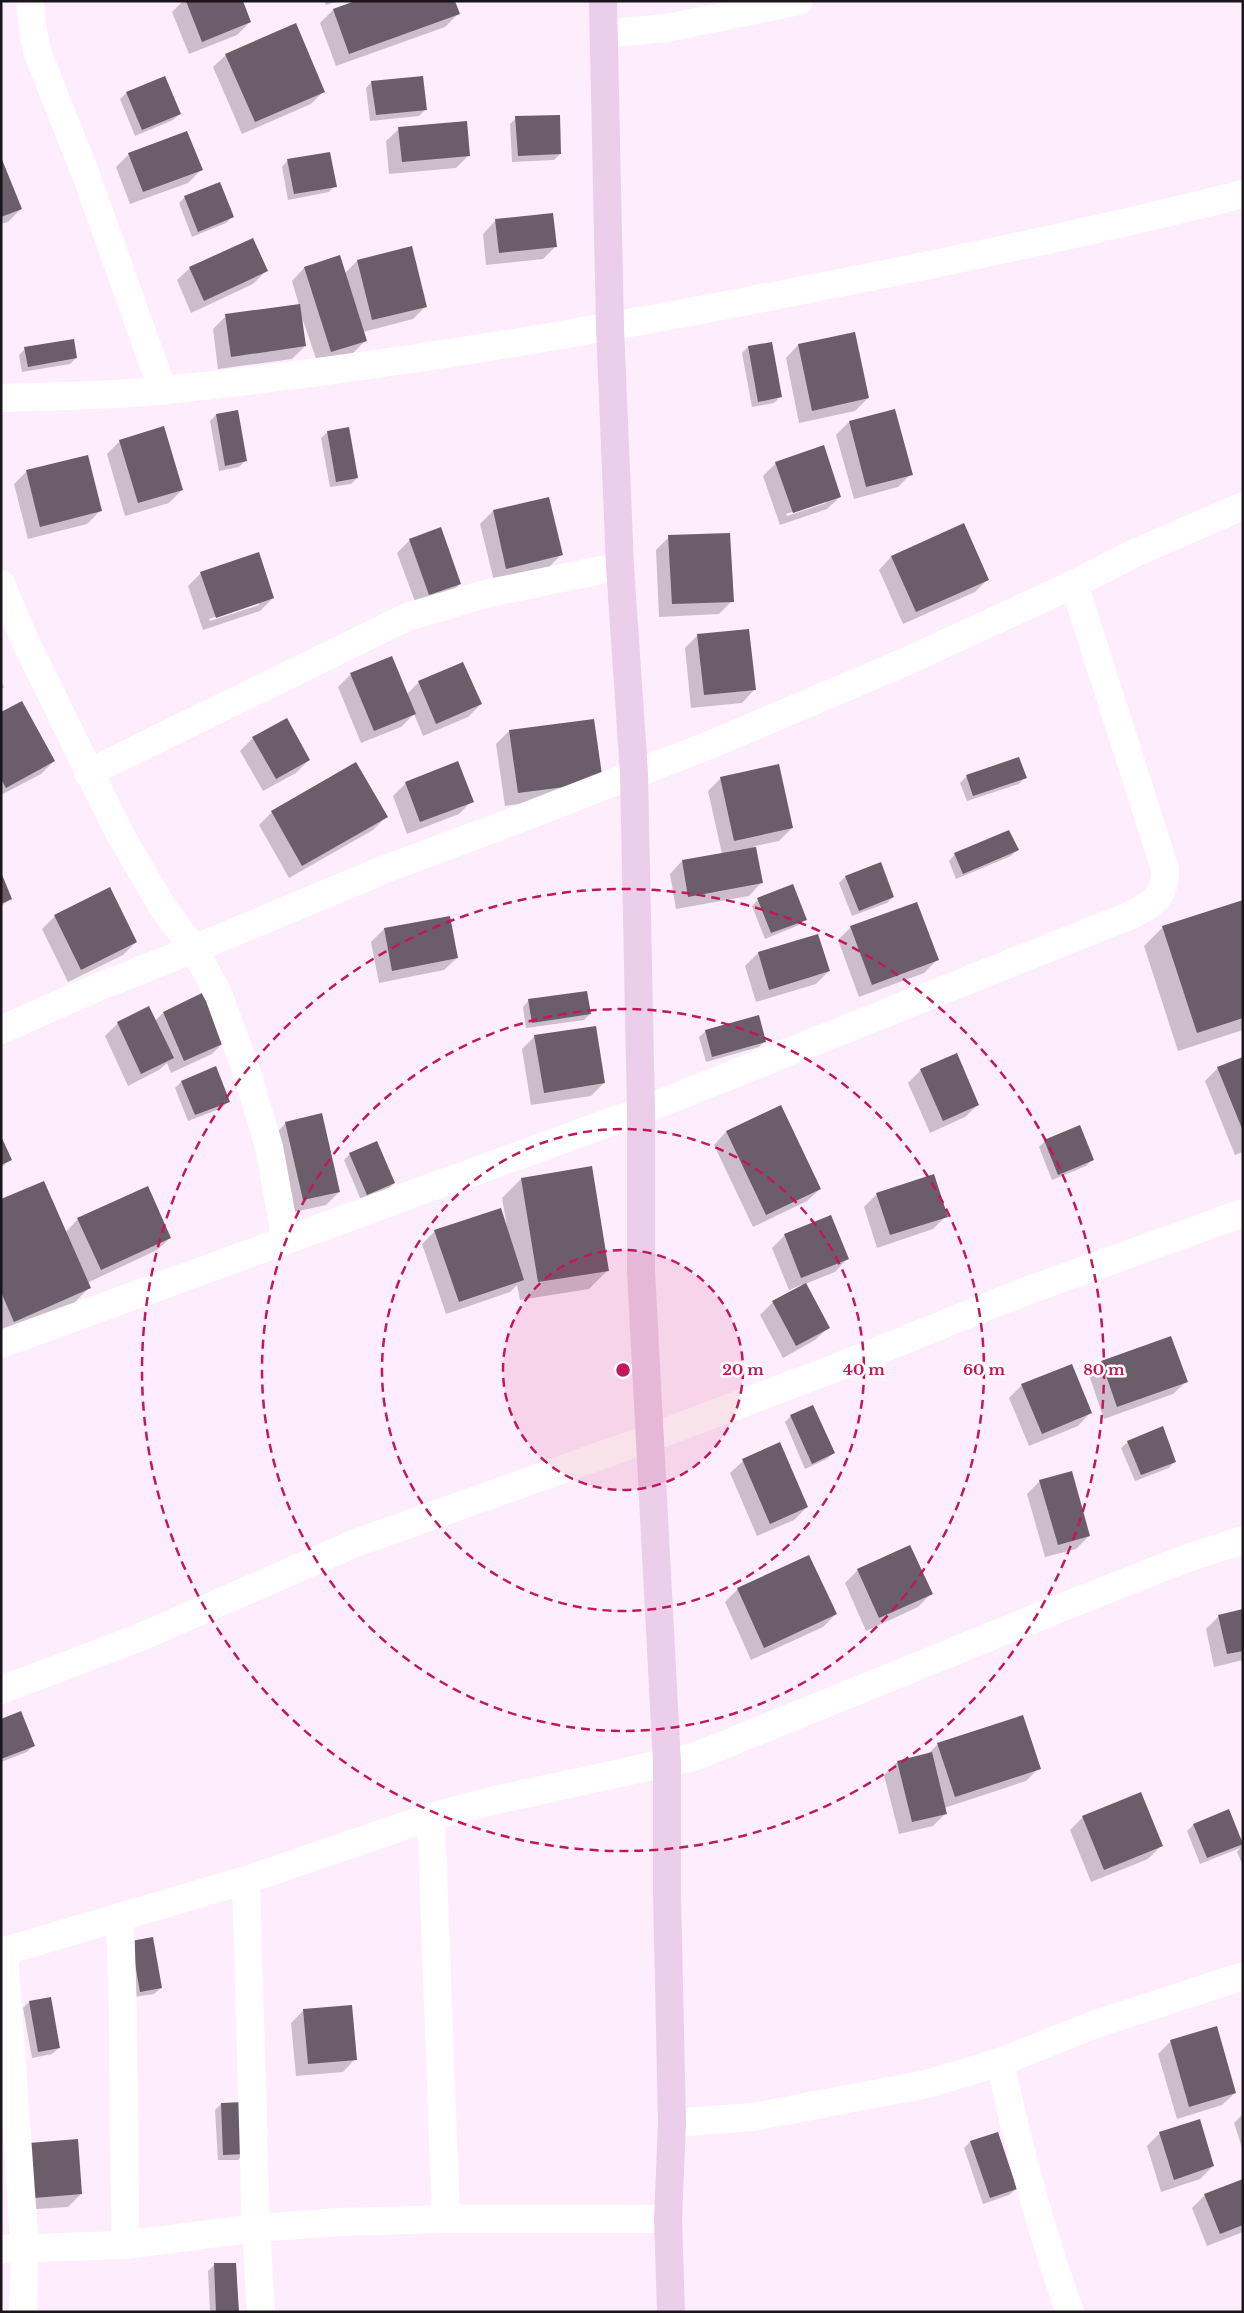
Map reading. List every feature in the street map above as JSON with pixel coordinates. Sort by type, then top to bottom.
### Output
[{"type":"street","points":[[30,1],[32,31],[38,54],[86,175],[163,391]]},
{"type":"street","points":[[603,1],[610,327],[620,566],[634,773],[641,1111],[640,1271],[667,1762],[667,1892],[672,2123],[668,2219],[671,2312]]},
{"type":"street","points":[[604,34],[667,28],[800,1]]},
{"type":"street","points":[[1,398],[163,391],[375,364],[610,327],[936,266],[1243,194]]},
{"type":"street","points":[[1,1030],[91,990],[194,950],[383,870],[509,824],[634,773],[712,744],[905,662],[1074,584],[1135,553],[1243,506]]},
{"type":"street","points":[[88,773],[406,617],[485,594],[620,566]]},
{"type":"street","points":[[1,584],[26,643],[88,773],[163,908],[179,933],[194,950],[219,996],[246,1070],[268,1147],[286,1240]]},
{"type":"street","points":[[1,1344],[641,1111],[1131,915],[1159,897],[1165,884],[1165,869],[1074,584]]},
{"type":"street","points":[[1,1690],[141,1637],[353,1544],[650,1438],[830,1370],[1021,1293],[1243,1213]]},
{"type":"street","points":[[23,2312],[13,2249],[3,1952],[120,1919],[246,1880],[431,1817],[500,1799],[694,1757],[1187,1558],[1243,1540]]},
{"type":"street","points":[[431,1817],[446,2219]]},
{"type":"street","points":[[246,1880],[256,2228],[261,2312]]},
{"type":"street","points":[[120,1919],[123,2013],[125,2245]]},
{"type":"street","points":[[672,2123],[753,2117],[928,2084],[1000,2062],[1093,2025],[1243,1976]]},
{"type":"street","points":[[1000,2062],[1028,2177],[1070,2312]]},
{"type":"street","points":[[13,2249],[125,2245],[256,2228],[340,2222],[446,2219],[668,2219]]},
{"type":"building","points":[[186,1],[243,1],[251,22],[202,42]]},
{"type":"building","points":[[355,1],[455,1],[460,14],[349,54],[333,9]]},
{"type":"building","points":[[296,23],[325,92],[255,122],[225,54]]},
{"type":"building","points":[[165,76],[181,114],[142,130],[126,92]]},
{"type":"building","points":[[423,76],[427,110],[376,115],[371,81]]},
{"type":"building","points":[[560,115],[561,154],[518,156],[515,116]]},
{"type":"building","points":[[467,121],[470,156],[402,162],[398,127]]},
{"type":"building","points":[[187,131],[203,170],[143,192],[128,153]]},
{"type":"building","points":[[330,152],[337,187],[294,194],[287,159]]},
{"type":"building","points":[[1,157],[22,209],[1,217]]},
{"type":"building","points":[[220,182],[234,217],[198,232],[184,196]]},
{"type":"building","points":[[553,213],[557,247],[499,253],[495,219]]},
{"type":"building","points":[[253,238],[268,271],[204,301],[189,267]]},
{"type":"building","points":[[412,246],[427,307],[372,320],[357,260]]},
{"type":"building","points":[[340,255],[367,341],[331,352],[304,267]]},
{"type":"building","points":[[300,304],[306,346],[231,357],[225,314]]},
{"type":"building","points":[[855,332],[869,398],[812,411],[798,344]]},
{"type":"building","points":[[74,339],[77,358],[28,367],[24,347]]},
{"type":"building","points":[[772,342],[782,397],[758,402],[748,346]]},
{"type":"building","points":[[895,409],[913,475],[866,487],[849,421]]},
{"type":"building","points":[[238,410],[247,461],[225,466],[216,414]]},
{"type":"building","points":[[164,426],[183,490],[138,503],[119,440]]},
{"type":"building","points":[[349,427],[358,478],[336,482],[327,431]]},
{"type":"building","points":[[824,445],[841,497],[793,513],[775,462]]},
{"type":"building","points":[[88,455],[102,511],[40,527],[26,470]]},
{"type":"building","points":[[549,497],[563,555],[506,569],[493,510]]},
{"type":"building","points":[[964,523],[989,580],[916,612],[891,556]]},
{"type":"building","points":[[441,527],[461,584],[429,595],[409,539]]},
{"type":"building","points":[[730,533],[734,602],[672,604],[668,535]]},
{"type":"building","points":[[259,552],[274,598],[216,618],[200,572]]},
{"type":"building","points":[[749,629],[756,690],[704,695],[697,634]]},
{"type":"building","points":[[392,656],[416,714],[374,731],[350,673]]},
{"type":"building","points":[[463,662],[482,704],[436,724],[418,681]]},
{"type":"building","points":[[22,701],[55,761],[6,788],[1,779],[1,712]]},
{"type":"building","points":[[287,718],[310,760],[276,779],[252,737]]},
{"type":"building","points":[[594,719],[603,782],[518,793],[509,730]]},
{"type":"building","points":[[1019,757],[1027,778],[973,796],[966,775]]},
{"type":"building","points":[[458,761],[474,802],[420,822],[405,782]]},
{"type":"building","points":[[356,762],[388,817],[302,866],[271,811]]},
{"type":"building","points":[[779,764],[793,828],[734,841],[720,777]]},
{"type":"building","points":[[1009,830],[1019,850],[963,874],[954,853]]},
{"type":"building","points":[[756,847],[763,883],[688,897],[682,860]]},
{"type":"building","points":[[881,862],[894,897],[859,911],[845,876]]},
{"type":"building","points":[[1,872],[12,899],[1,904]]},
{"type":"building","points":[[793,884],[807,920],[771,933],[757,898]]},
{"type":"building","points":[[110,887],[137,942],[81,970],[54,915]]},
{"type":"building","points":[[1243,900],[1243,1018],[1197,1033],[1162,926]]},
{"type":"building","points":[[917,902],[939,960],[872,985],[850,926]]},
{"type":"building","points":[[450,916],[458,958],[392,971],[384,928]]},
{"type":"building","points":[[818,934],[830,971],[769,990],[758,952]]},
{"type":"building","points":[[587,991],[591,1014],[532,1023],[528,999]]},
{"type":"building","points":[[204,992],[227,1042],[184,1061],[163,1012]]},
{"type":"building","points":[[149,1006],[174,1058],[141,1074],[117,1022]]},
{"type":"building","points":[[759,1015],[766,1042],[712,1057],[705,1030]]},
{"type":"building","points":[[596,1026],[605,1083],[544,1093],[534,1035]]},
{"type":"building","points":[[957,1053],[979,1105],[943,1121],[920,1069]]},
{"type":"building","points":[[1243,1057],[1243,1131],[1217,1067]]},
{"type":"building","points":[[216,1066],[230,1102],[195,1115],[181,1081]]},
{"type":"building","points":[[781,1105],[821,1189],[766,1215],[726,1131]]},
{"type":"building","points":[[322,1113],[340,1192],[303,1200],[285,1122]]},
{"type":"building","points":[[1080,1125],[1094,1160],[1058,1175],[1044,1140]]},
{"type":"building","points":[[1,1136],[12,1160],[1,1165]]},
{"type":"building","points":[[377,1141],[395,1183],[367,1195],[349,1153]]},
{"type":"building","points":[[592,1166],[609,1271],[538,1282],[521,1178]]},
{"type":"building","points":[[934,1174],[948,1217],[890,1235],[876,1193]]},
{"type":"building","points":[[44,1181],[91,1288],[14,1322],[1,1292],[1,1199]]},
{"type":"building","points":[[148,1186],[171,1238],[101,1270],[77,1218]]},
{"type":"building","points":[[501,1208],[524,1280],[459,1302],[434,1230]]},
{"type":"building","points":[[831,1215],[849,1259],[801,1278],[784,1234]]},
{"type":"building","points":[[806,1283],[830,1328],[796,1346],[772,1301]]},
{"type":"building","points":[[1171,1336],[1188,1382],[1117,1407],[1101,1361]]},
{"type":"building","points":[[1072,1364],[1092,1413],[1042,1434],[1021,1384]]},
{"type":"building","points":[[813,1405],[835,1453],[812,1464],[790,1415]]},
{"type":"building","points":[[1163,1426],[1176,1462],[1141,1475],[1127,1441]]},
{"type":"building","points":[[780,1442],[808,1507],[770,1524],[742,1459]]},
{"type":"building","points":[[1072,1471],[1090,1536],[1058,1545],[1039,1480]]},
{"type":"building","points":[[910,1545],[933,1594],[879,1618],[857,1569]]},
{"type":"building","points":[[809,1555],[837,1614],[764,1648],[737,1588]]},
{"type":"building","points":[[1243,1609],[1243,1651],[1227,1654],[1218,1615]]},
{"type":"building","points":[[21,1711],[35,1746],[1,1759],[1,1719]]},
{"type":"building","points":[[1023,1715],[1041,1769],[955,1797],[937,1743]]},
{"type":"building","points":[[932,1752],[947,1814],[912,1822],[897,1761]]},
{"type":"building","points":[[1141,1792],[1163,1846],[1104,1870],[1082,1816]]},
{"type":"building","points":[[1229,1809],[1243,1844],[1207,1858],[1193,1824]]},
{"type":"building","points":[[153,1937],[162,1988],[140,1992],[131,1941]]},
{"type":"building","points":[[51,1997],[60,2048],[38,2052],[29,2001]]},
{"type":"building","points":[[352,2005],[357,2060],[308,2064],[303,2009]]},
{"type":"building","points":[[1217,2026],[1236,2093],[1189,2107],[1170,2040]]},
{"type":"building","points":[[244,2102],[246,2154],[223,2155],[221,2103]]},
{"type":"building","points":[[1200,2119],[1214,2166],[1174,2180],[1159,2132]]},
{"type":"building","points":[[998,2132],[1017,2189],[990,2198],[970,2141]]},
{"type":"building","points":[[78,2139],[82,2194],[34,2198],[29,2143]]},
{"type":"building","points":[[1243,2179],[1243,2225],[1220,2234],[1204,2194]]},
{"type":"building","points":[[214,2263],[236,2263],[239,2312],[216,2312]]}]
